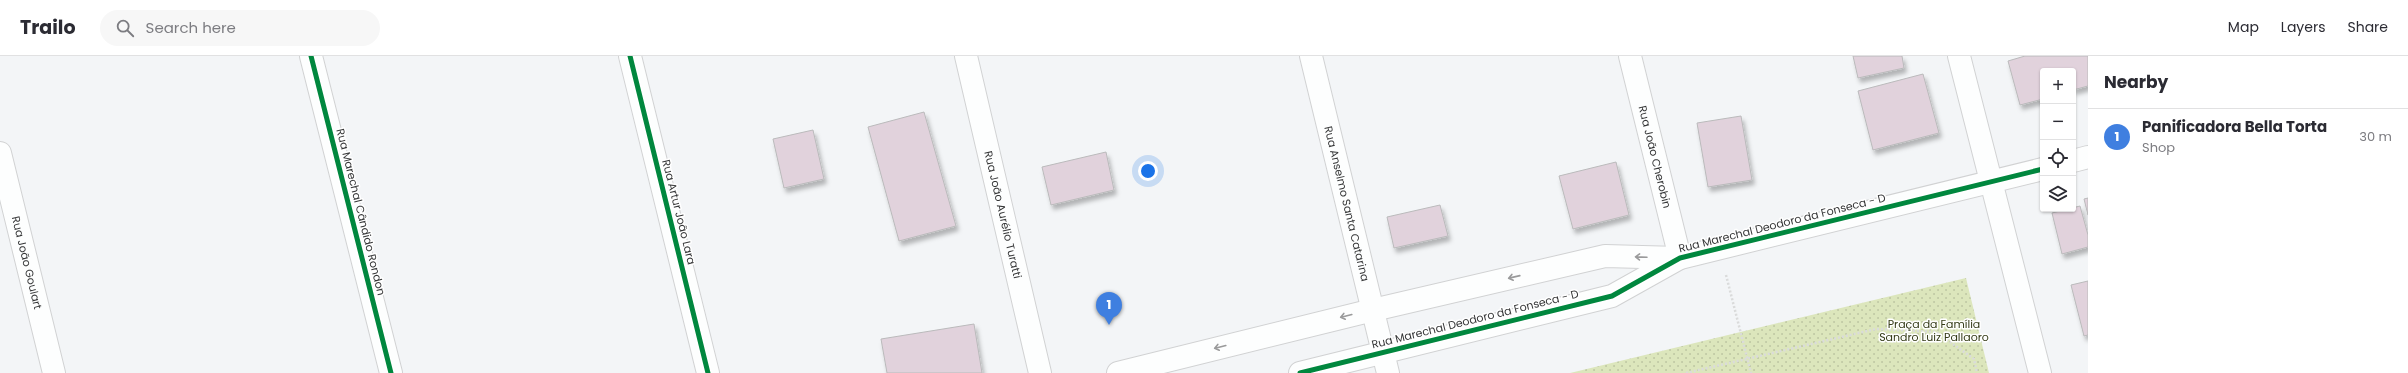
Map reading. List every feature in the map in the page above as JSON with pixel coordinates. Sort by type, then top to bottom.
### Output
[{"type":"street","name":"Rua Marechal Cândido Rondon","points":[[311,56],[391,373]]},
{"type":"street","name":"Rua Artur João Lara","points":[[630,56],[708,373]]},
{"type":"street","name":"Rua João Aurélio Turatti","points":[[966,56],[1040,373]]},
{"type":"street","name":"Rua Anselmo Santa Catarina","points":[[1311,56],[1388,373]]},
{"type":"street","name":"Rua João Cherobin","points":[[1630,56],[1680,258]]},
{"type":"street","points":[[1959,56],[2040,373]]},
{"type":"street","name":"Rua João Goulart","points":[[0,153],[54,373]]},
{"type":"street","points":[[2076,160],[2088,157]]},
{"type":"street","name":"Rua Marechal Deodoro da Fonseca - D","points":[[1300,373],[1612,296],[1680,258],[2040,169]]},
{"type":"street","name":"Rua Marechal Deodoro da Fonseca - D","points":[[1118,373],[1373,310],[1605,256],[1680,258]]},
{"type":"path","points":[[1720,248],[1751,373]]},
{"type":"path","points":[[1686,373],[1876,328],[1936,332],[1974,359],[1977,373]]},
{"type":"green space","name":"Praça da Família Sandro Luiz Pallaoro","points":[[1966,278],[1989,373],[1570,373]]},
{"type":"building","points":[[1853,56],[1902,56],[1904,68],[1858,78]]},
{"type":"building","points":[[2025,56],[2088,56],[2088,86],[2076,89],[2076,68],[2040,68],[2040,100],[2020,105],[2008,61]]},
{"type":"building","points":[[1923,74],[1939,133],[1873,150],[1858,91]]},
{"type":"building","points":[[924,112],[956,226],[899,241],[868,127]]},
{"type":"building","points":[[1741,116],[1752,180],[1708,187],[1697,123]]},
{"type":"building","points":[[813,130],[824,179],[784,188],[773,139]]},
{"type":"building","points":[[1106,152],[1114,190],[1051,205],[1042,167]]},
{"type":"building","points":[[1616,162],[1629,215],[1573,229],[1559,176]]},
{"type":"building","points":[[2088,198],[2088,215],[2084,199]]},
{"type":"building","points":[[1440,205],[1448,236],[1394,248],[1387,217]]},
{"type":"building","points":[[2080,206],[2088,235],[2088,247],[2062,254],[2052,213],[2076,212],[2076,207]]},
{"type":"building","points":[[2088,281],[2088,335],[2084,336],[2071,285]]},
{"type":"building","points":[[974,324],[982,373],[887,373],[881,339]]},
{"type":"cycle path","points":[[311,56],[391,373]]},
{"type":"cycle path","points":[[630,56],[708,373]]},
{"type":"cycle path","points":[[1300,373],[1612,296],[1680,258],[2040,170]]},
{"type":"place","name":"Panificadora Bella Torta","points":[[1109,325]]}]
